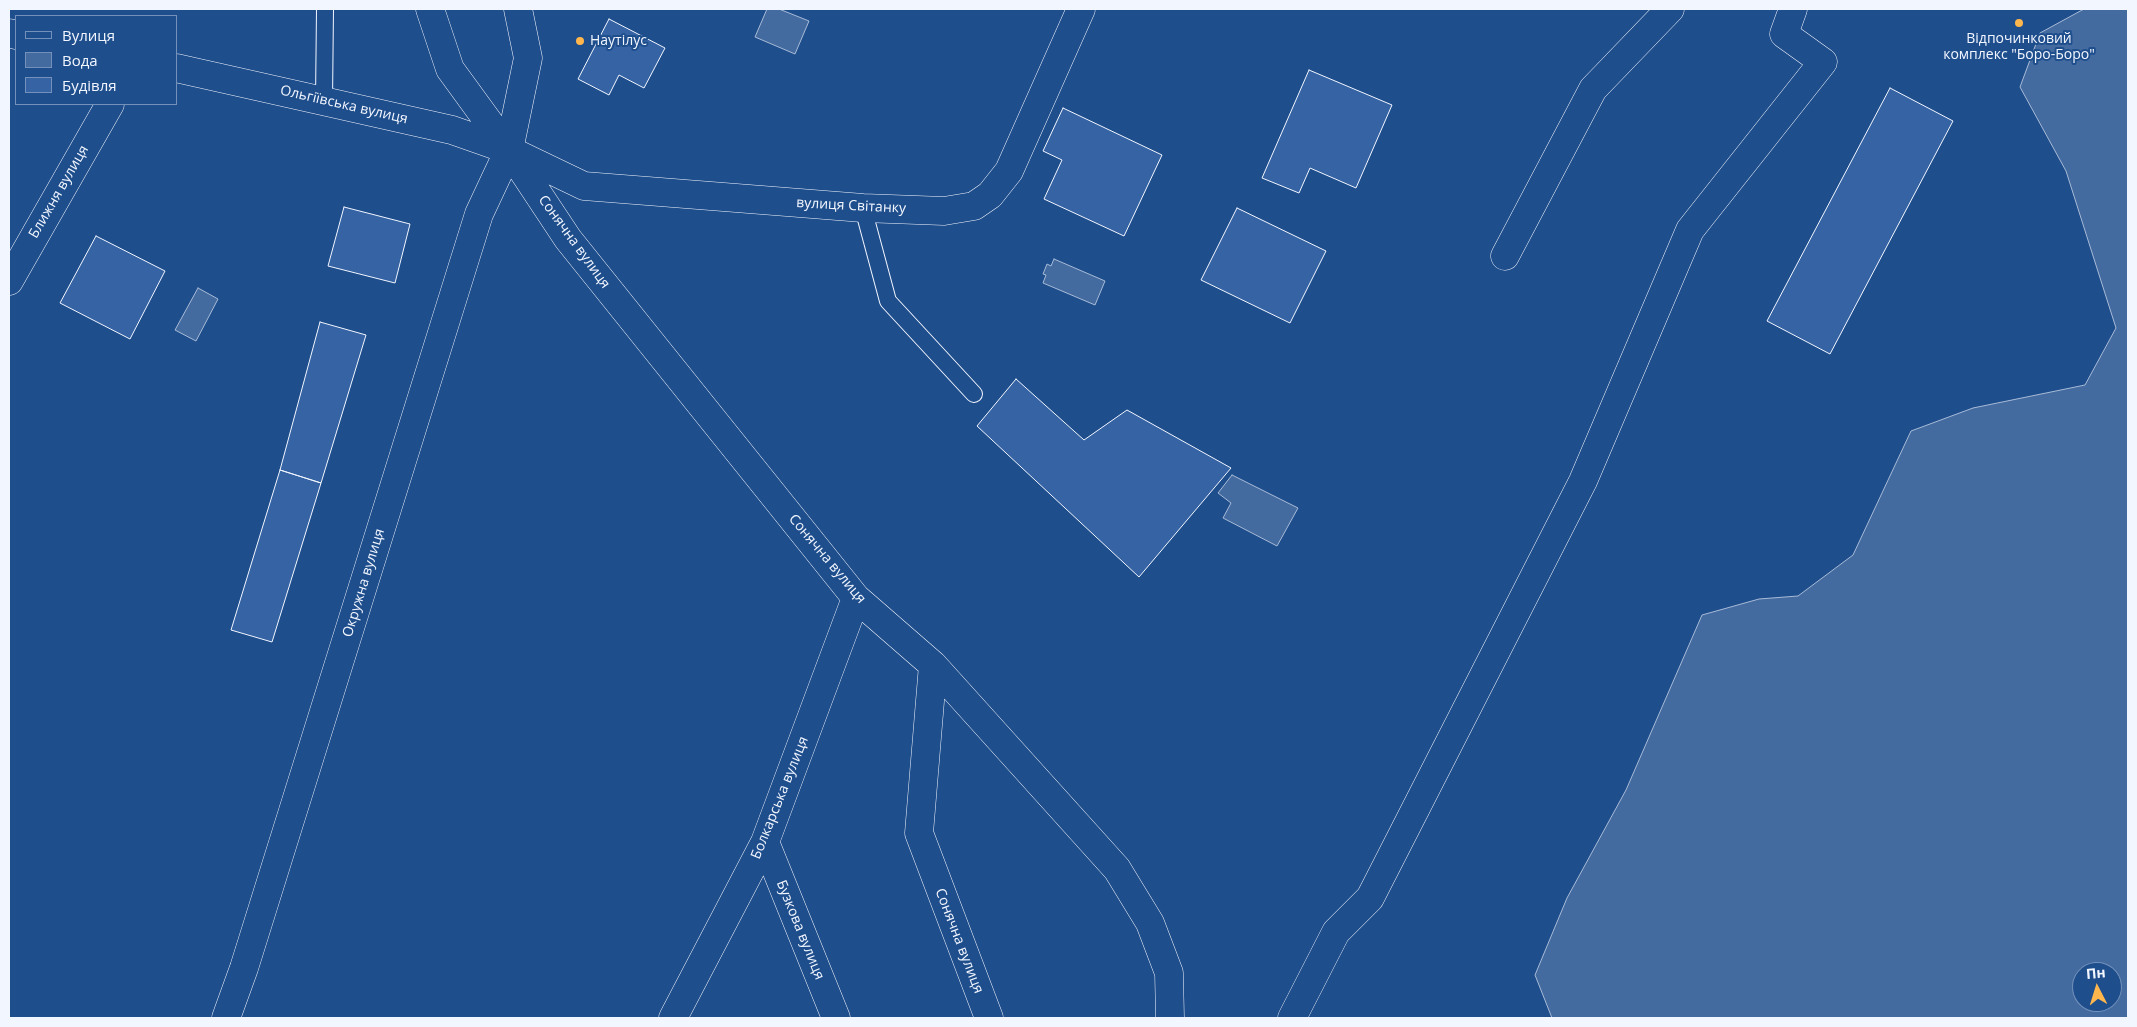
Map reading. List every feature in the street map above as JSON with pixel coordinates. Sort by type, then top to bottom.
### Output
[{"type":"street","name":"Сонячна вулиця","points":[[430,9],[450,69],[509,150],[568,239],[856,598],[933,665],[918,833],[988,1018]]},
{"type":"street","name":"Окружна вулиця","points":[[226,1018],[256,930],[479,214],[509,150],[528,58],[518,9]]},
{"type":"street","name":"вулиця Світанку","points":[[509,150],[584,186],[862,208],[944,211],[974,206],[990,195],[1009,171],[1080,9]]},
{"type":"street","points":[[1505,256],[1593,89],[1670,9]]},
{"type":"street","points":[[1292,1018],[1336,932],[1370,898],[1583,481],[1690,230],[1822,62],[1784,34],[1793,9]]},
{"type":"street","name":"Ольгіївська вулиця","points":[[178,68],[452,130],[509,150]]},
{"type":"street","name":"Ближня вулиця","points":[[9,281],[109,105]]},
{"type":"street","name":"Болкарська вулиця","points":[[673,1018],[765,842],[856,598]]},
{"type":"street","points":[[933,665],[1117,869],[1150,923],[1169,972],[1170,1018]]},
{"type":"street","name":"Бузкова вулиця","points":[[765,842],[836,1018]]},
{"type":"lane","points":[[324,100],[325,9]]},
{"type":"lane","points":[[862,208],[888,301],[974,394]]},
{"type":"water","points":[[767,9],[779,9],[809,21],[795,54],[755,37]]},
{"type":"water","points":[[2084,9],[2128,9],[2128,1018],[1552,1018],[1535,975],[1567,898],[1626,790],[1702,615],[1759,599],[1798,596],[1853,555],[1911,431],[1973,408],[2085,385],[2116,328],[2066,171],[2020,87],[2040,33]]},
{"type":"water","points":[[1054,259],[1105,281],[1095,305],[1043,283],[1046,275],[1043,274],[1047,264],[1051,266]]},
{"type":"water","points":[[198,288],[218,299],[196,341],[175,330]]},
{"type":"water","points":[[1232,475],[1298,508],[1277,546],[1223,518],[1231,503],[1218,493]]},
{"type":"building","points":[[609,19],[665,48],[644,88],[619,75],[609,95],[578,79]]},
{"type":"building","points":[[1309,70],[1392,105],[1356,188],[1310,168],[1299,193],[1262,178]]},
{"type":"building","points":[[1890,88],[1953,121],[1830,354],[1767,321]]},
{"type":"building","points":[[1063,108],[1162,155],[1124,236],[1044,199],[1062,160],[1043,151]]},
{"type":"building","points":[[344,207],[410,224],[395,283],[328,266]]},
{"type":"building","points":[[1237,208],[1326,251],[1290,323],[1201,280]]},
{"type":"building","points":[[96,236],[165,271],[130,339],[60,303]]},
{"type":"building","points":[[320,322],[366,335],[321,483],[280,470]]},
{"type":"building","points":[[1016,379],[1084,440],[1127,410],[1231,468],[1139,577],[977,426]]},
{"type":"building","points":[[280,470],[321,483],[272,642],[231,630]]},
{"type":"place","name":"Відпочинковий комплекс \"Боро-Боро\"","points":[[2019,23]]},
{"type":"place","name":"Наутілус","points":[[580,41]]}]
